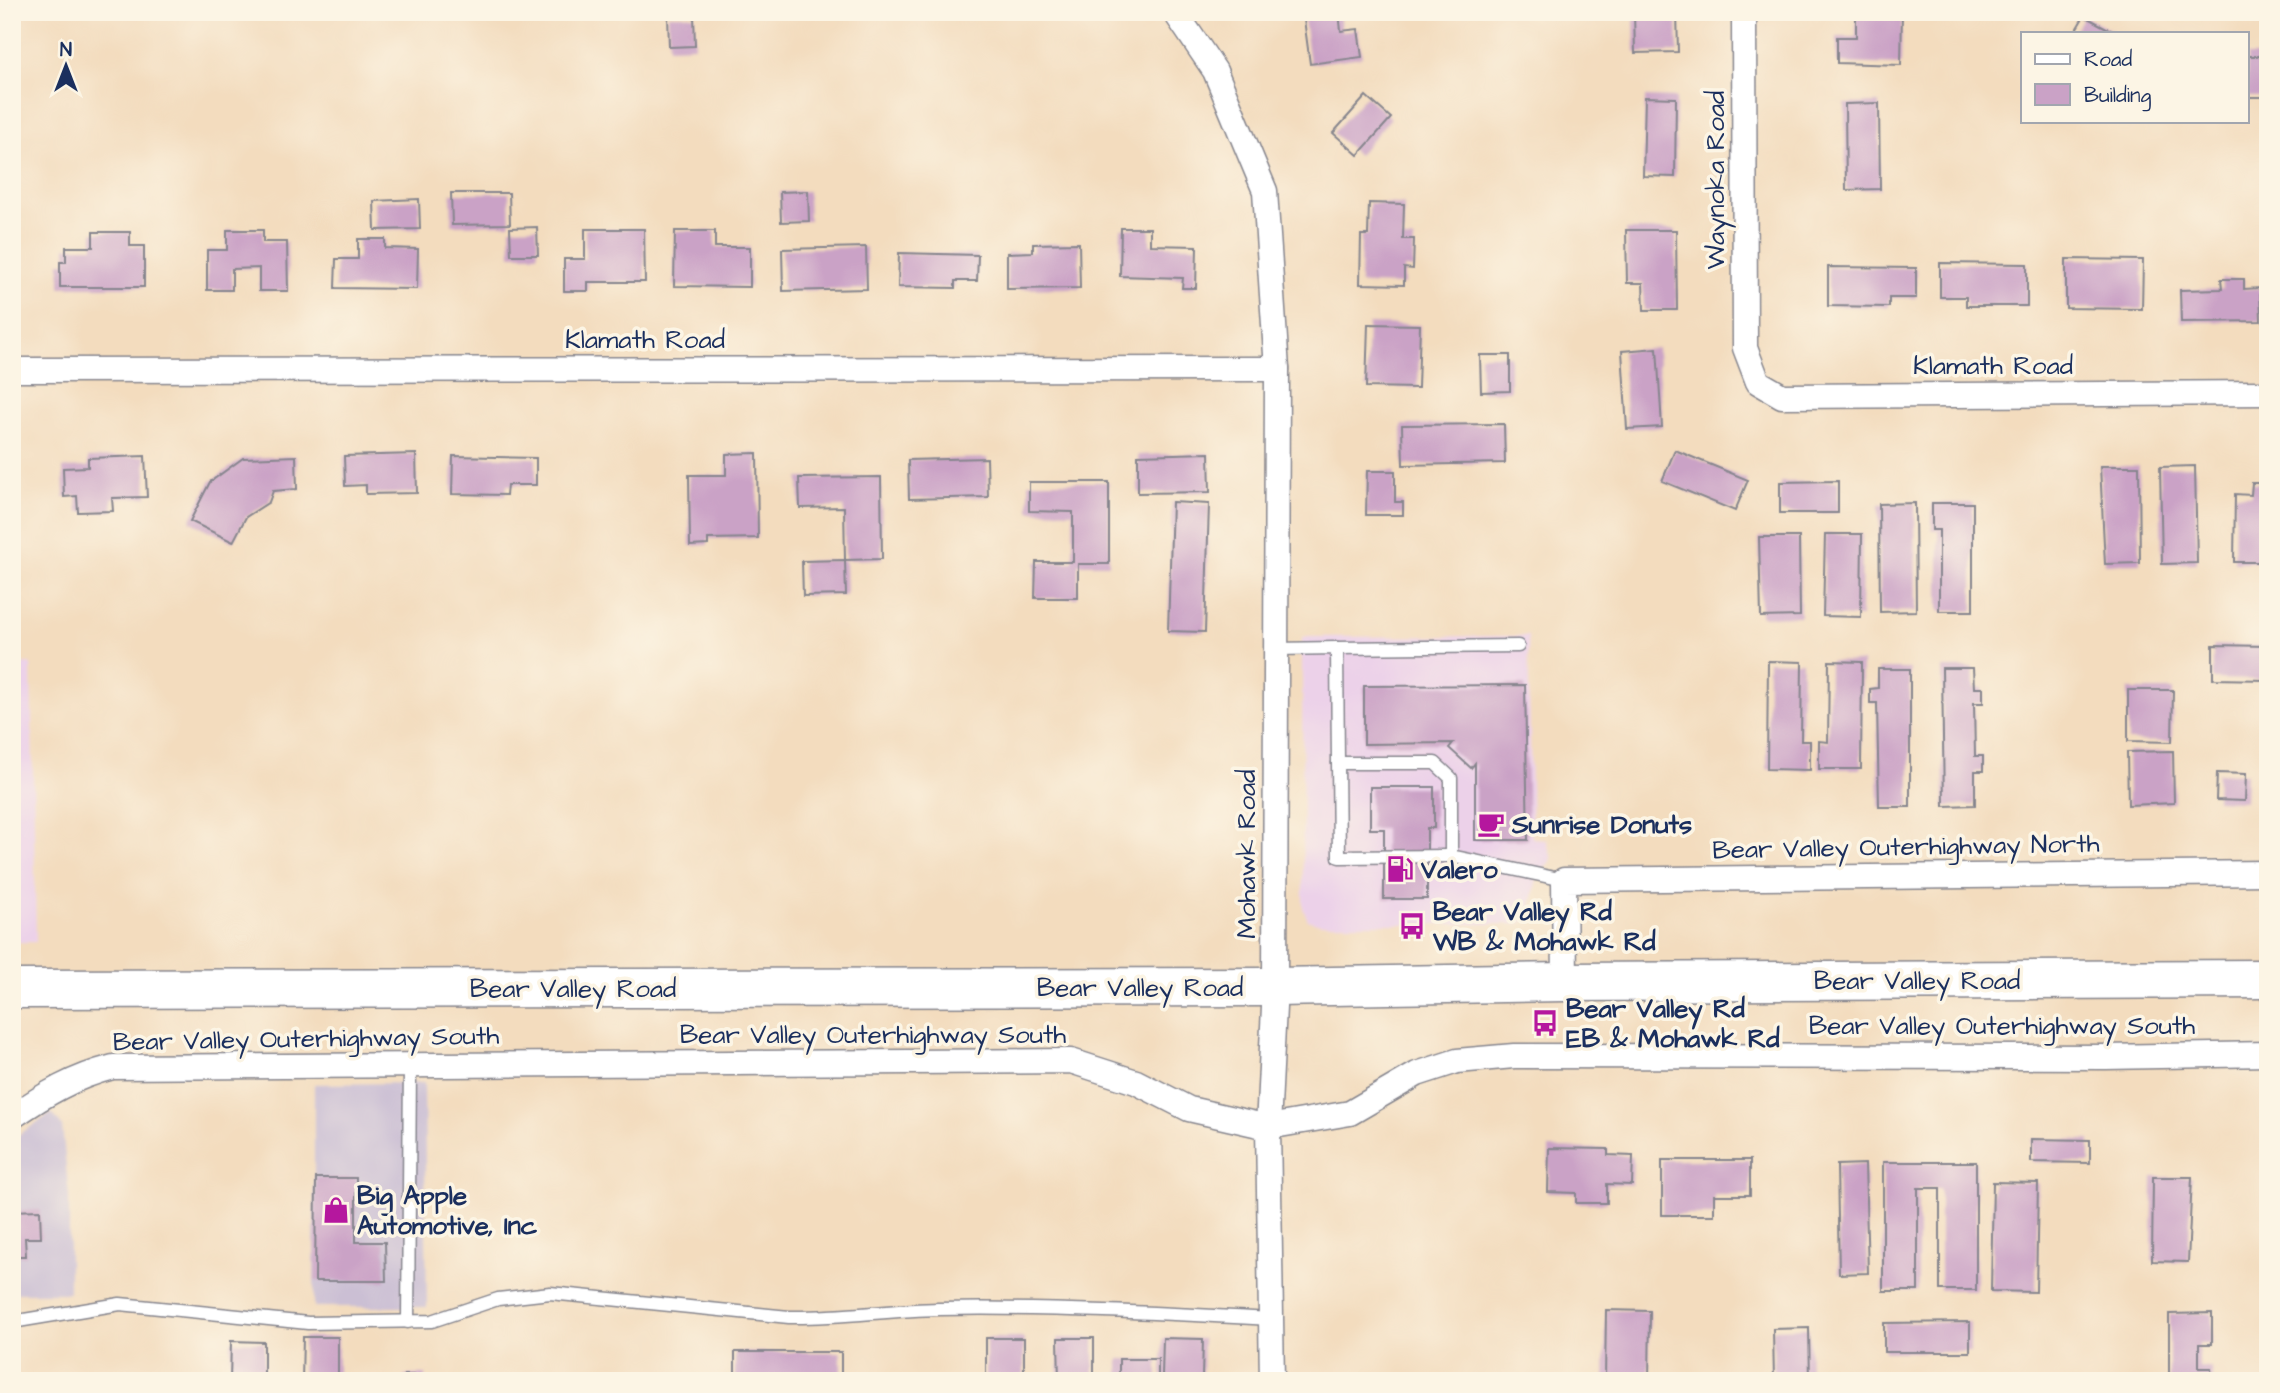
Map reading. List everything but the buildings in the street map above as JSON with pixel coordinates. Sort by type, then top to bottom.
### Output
[{"type":"main road","name":"Bear Valley Road","points":[[12,989],[1275,987],[1564,982],[2268,979]]},
{"type":"street","name":"Mohawk Road","points":[[1175,12],[1215,71],[1265,191],[1277,369],[1275,987],[1268,1127],[1272,1381]]},
{"type":"street","name":"Waynoka Road","points":[[1744,12],[1745,348]]},
{"type":"street","name":"Klamath Road","points":[[1745,348],[1758,382],[1782,396],[2268,393]]},
{"type":"street","name":"Klamath Road","points":[[12,370],[1277,369]]},
{"type":"street","name":"Bear Valley Outerhighway North","points":[[1563,880],[2268,873]]},
{"type":"street","points":[[1563,880],[1564,982]]},
{"type":"street","name":"Bear Valley Outerhighway South","points":[[12,1117],[55,1087],[86,1074],[113,1067],[1071,1061],[1136,1082],[1189,1110],[1268,1127],[1350,1113],[1417,1074],[1457,1061],[1514,1056],[2106,1057],[2268,1054]]},
{"type":"lane","points":[[1276,649],[1518,646]]},
{"type":"lane","points":[[1337,648],[1339,857],[1451,856],[1563,880]]},
{"type":"lane","points":[[1338,763],[1434,763],[1451,778],[1451,856]]},
{"type":"lane","points":[[408,1322],[410,1065]]},
{"type":"lane","points":[[12,1322],[120,1304],[308,1323],[432,1321],[498,1299],[550,1293],[789,1317],[937,1309],[1091,1309],[1271,1319]]},
{"type":"shaded area","points":[[1528,636],[1532,838],[1546,839],[1552,859],[1537,878],[1528,919],[1517,924],[1320,924],[1308,920],[1303,908],[1302,637]]},
{"type":"shaded area","points":[[31,664],[36,942],[12,942],[12,665]]},
{"type":"shaded area","points":[[424,1083],[427,1307],[314,1307],[314,1084]]},
{"type":"shaded area","points":[[52,1113],[62,1126],[69,1197],[69,1293],[12,1293],[12,1139]]},
{"type":"place","name":"Sunrise Donuts","points":[[1491,824]]},
{"type":"place","name":"Valero","points":[[1400,869]]},
{"type":"place","name":"Bear Valley Rd WB & Mohawk Rd","points":[[1412,926]]},
{"type":"place","name":"Bear Valley Rd EB & Mohawk Rd","points":[[1545,1023]]},
{"type":"place","name":"Big Apple Automotive, Inc","points":[[336,1210]]}]
